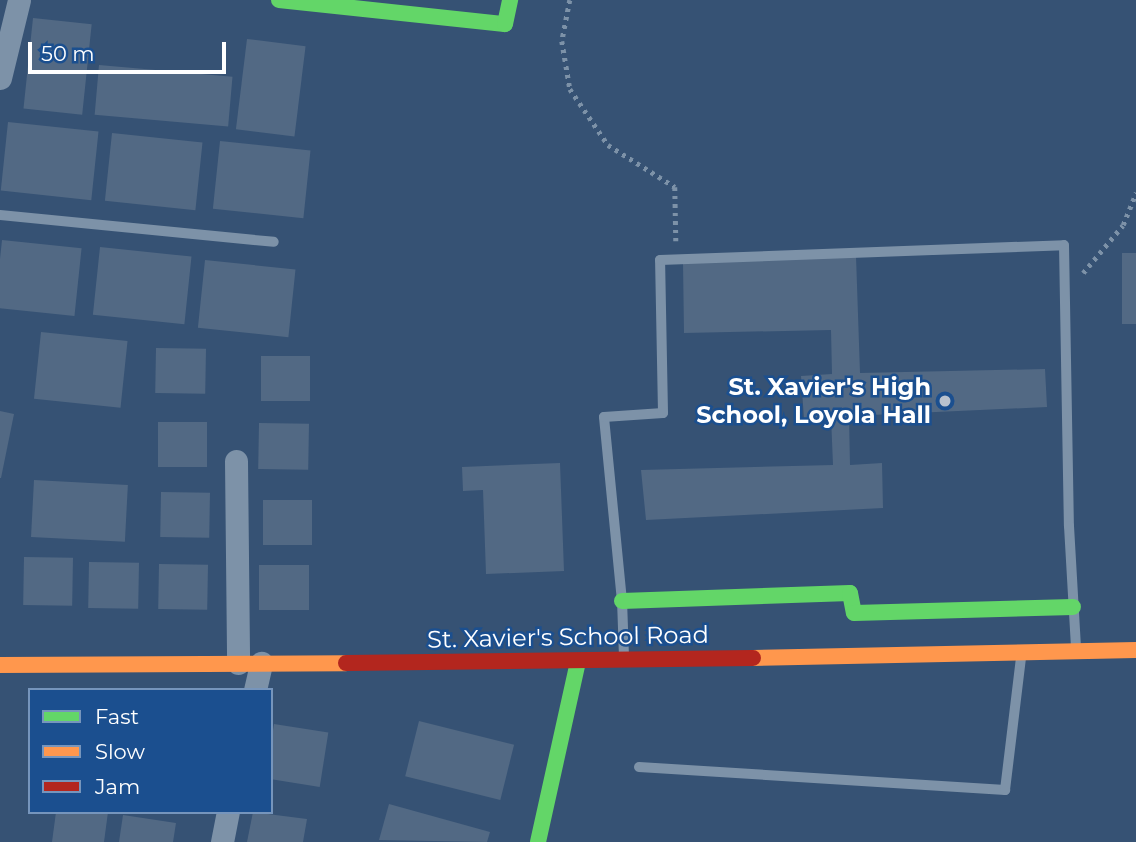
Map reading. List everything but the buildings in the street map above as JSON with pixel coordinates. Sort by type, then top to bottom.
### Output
[{"type":"street","points":[[0,78],[19,0]]},
{"type":"street","points":[[279,0],[505,24],[510,0]]},
{"type":"street","points":[[236,461],[249,663],[255,688]]},
{"type":"street","points":[[622,601],[850,593],[854,612],[1073,607]]},
{"type":"street","name":"St. Xavier's School Road","points":[[0,665],[578,661],[1136,650]]},
{"type":"street","points":[[538,842],[578,661]]},
{"type":"street","points":[[222,842],[228,814]]},
{"type":"lane","points":[[0,215],[274,242]]},
{"type":"lane","points":[[624,660],[622,601],[604,418],[663,413],[660,260],[1064,245],[1076,651]]},
{"type":"lane","points":[[639,767],[1005,790],[1021,652]]},
{"type":"path","points":[[570,0],[562,41],[570,89],[608,145],[675,187],[676,260]]},
{"type":"path","points":[[1065,296],[1123,225],[1136,192]]},
{"type":"traffic: fast","points":[[279,0],[505,24],[510,0]]},
{"type":"traffic: fast","points":[[622,601],[850,593],[854,613],[1073,607]]},
{"type":"traffic: fast","points":[[538,842],[578,661]]},
{"type":"traffic: slow","points":[[753,658],[1136,650]]},
{"type":"traffic: slow","points":[[0,665],[346,663]]},
{"type":"traffic: jam","points":[[346,663],[753,658]]},
{"type":"place","name":"St. Xavier's High School, Loyola Hall","points":[[945,401]]}]
